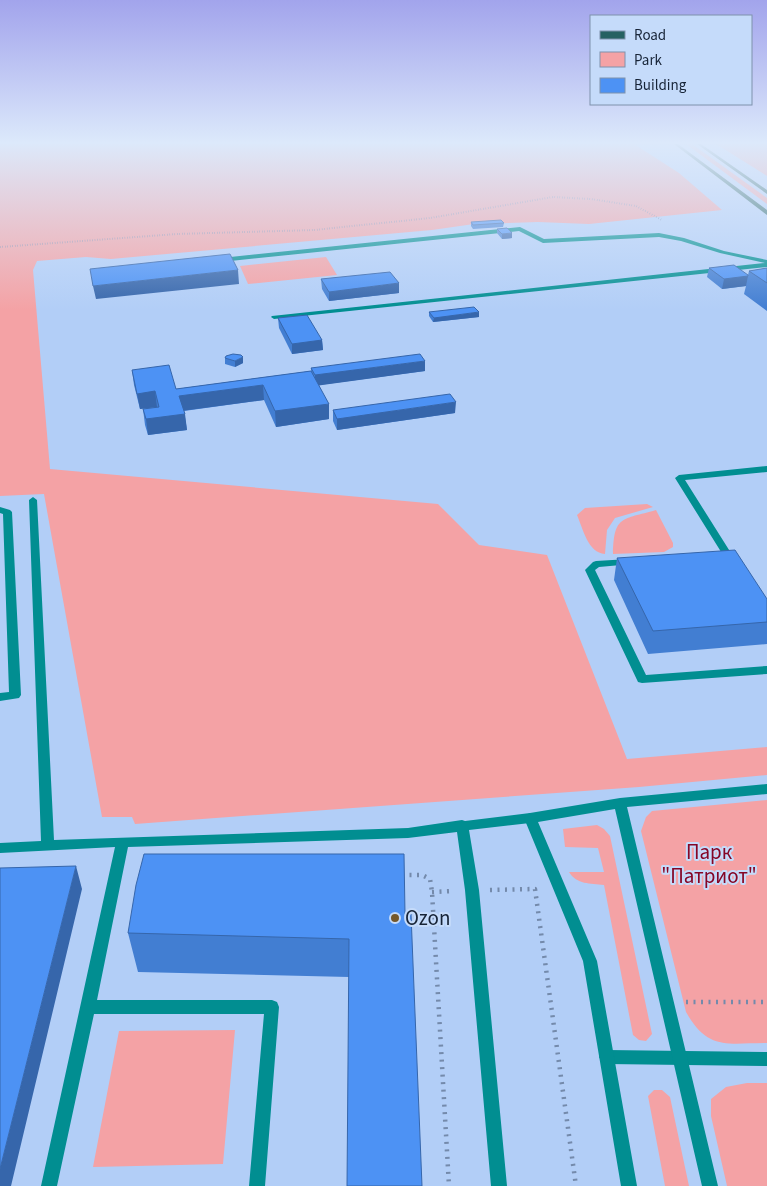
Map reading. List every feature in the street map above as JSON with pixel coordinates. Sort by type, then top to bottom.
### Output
[{"type":"main road","points":[[749,199],[767,213]]},
{"type":"street","points":[[210,261],[520,229],[543,241],[659,235],[682,239],[767,264]]},
{"type":"street","points":[[274,317],[767,264]]},
{"type":"street","points":[[743,268],[751,273]]},
{"type":"street","points":[[737,570],[723,555],[679,478],[767,469]]},
{"type":"street","points":[[33,500],[48,844]]},
{"type":"street","points":[[0,510],[7,512],[15,695],[0,697]]},
{"type":"street","points":[[643,561],[596,564],[590,570],[642,679],[767,670]]},
{"type":"street","points":[[0,848],[48,844],[408,833],[530,818],[620,803],[767,789]]},
{"type":"street","points":[[620,803],[710,1186]]},
{"type":"street","points":[[530,818],[590,961],[629,1186]]},
{"type":"street","points":[[462,825],[472,890],[499,1186]]},
{"type":"street","points":[[49,1186],[123,842]]},
{"type":"street","points":[[88,1007],[272,1007],[257,1186]]},
{"type":"street","points":[[607,1058],[767,1059]]},
{"type":"path","points":[[0,247],[176,234],[314,230],[430,218],[539,199]]},
{"type":"path","points":[[593,199],[636,206],[663,221]]},
{"type":"path","points":[[392,875],[422,875],[430,879],[449,1186]]},
{"type":"path","points":[[432,892],[535,889],[576,1186]]},
{"type":"path","points":[[668,1002],[767,1002]]},
{"type":"green space","points":[[0,199],[710,199],[722,210],[589,224],[538,222],[474,224],[432,230],[111,259],[86,257],[37,261],[33,270],[50,469],[438,504],[479,545],[547,555],[627,759],[767,747],[767,775],[639,787],[135,824],[132,817],[102,817],[44,494],[0,496]]},
{"type":"green space","points":[[326,257],[337,275],[248,284],[240,266]]},
{"type":"green space","points":[[647,504],[653,507],[615,518],[607,530],[605,554],[599,553],[590,545],[577,515],[585,508]]},
{"type":"green space","points":[[656,510],[673,543],[673,547],[664,552],[613,554],[615,532],[622,521]]},
{"type":"green space","name":"Парк \"Патриот\"","points":[[767,800],[767,1043],[720,1042],[702,1033],[694,1025],[686,1012],[641,831],[646,817],[652,811]]},
{"type":"green space","points":[[597,825],[610,836],[652,1034],[646,1041],[639,1040],[633,1035],[604,885],[580,881],[569,872],[604,872],[598,848],[565,847],[563,829]]},
{"type":"green space","points":[[235,1030],[223,1164],[93,1167],[119,1031]]},
{"type":"green space","points":[[747,1083],[767,1083],[767,1186],[727,1186],[711,1116],[711,1099],[726,1087]]},
{"type":"green space","points":[[654,1090],[662,1090],[670,1097],[689,1186],[665,1186],[648,1096]]},
{"type":"building","points":[[501,220],[504,223],[473,225],[471,222]]},
{"type":"building","points":[[507,228],[512,233],[502,234],[497,229]]},
{"type":"building","points":[[230,254],[238,270],[93,286],[90,269]]},
{"type":"building","points":[[734,265],[748,276],[724,279],[709,268]]},
{"type":"building","points":[[767,268],[767,283],[749,271]]},
{"type":"building","points":[[390,272],[399,283],[329,292],[321,279]]},
{"type":"building","points":[[474,307],[479,312],[434,318],[429,312]]},
{"type":"building","points":[[307,315],[322,340],[292,344],[278,318]]},
{"type":"building","points":[[233,354],[243,357],[235,361],[225,358]]},
{"type":"building","points":[[420,354],[425,361],[315,375],[311,368]]},
{"type":"building","points":[[169,365],[176,389],[311,371],[329,404],[275,411],[263,385],[179,396],[185,414],[146,419],[143,409],[159,407],[155,391],[137,394],[132,370]]},
{"type":"building","points":[[450,394],[456,402],[337,419],[333,410]]},
{"type":"building","points":[[735,550],[767,599],[767,622],[653,631],[617,558]]},
{"type":"building","points":[[144,854],[404,854],[405,914],[411,914],[422,1186],[347,1186],[349,939],[128,933],[136,885]]},
{"type":"building","points":[[76,866],[0,1169],[0,868]]},
{"type":"place","name":"Ozon","points":[[395,918]]}]
